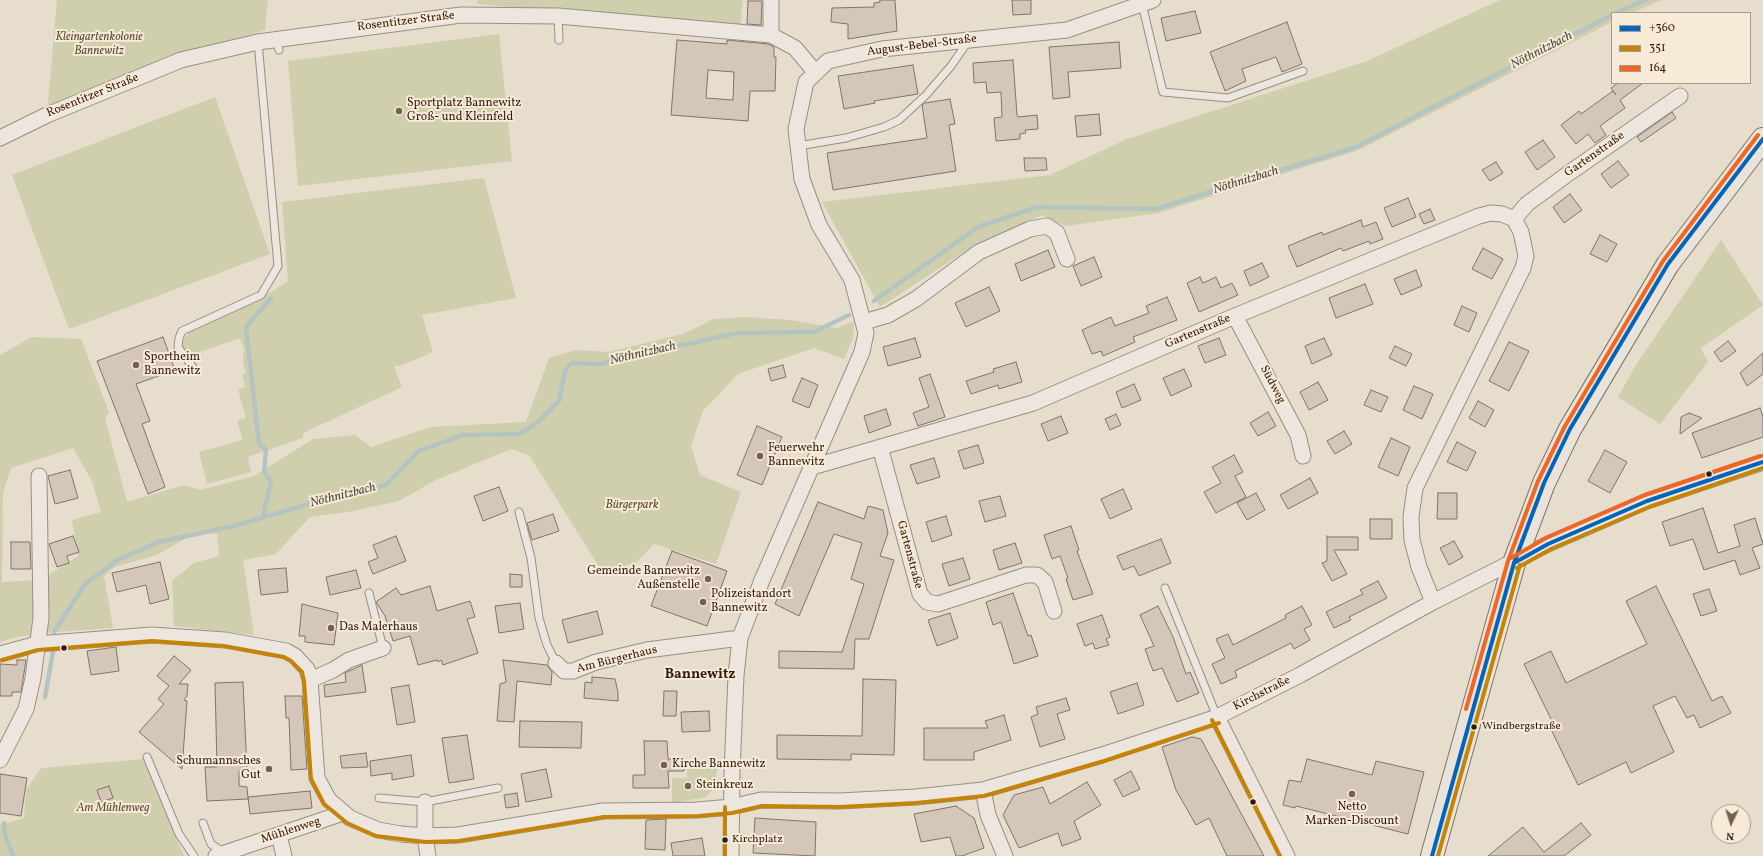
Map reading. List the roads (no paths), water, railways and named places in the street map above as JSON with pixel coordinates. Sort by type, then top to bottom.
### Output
[{"type":"main road","points":[[1432,856],[1514,563],[1544,483],[1570,429],[1668,264],[1763,139]]},
{"type":"street","points":[[771,0],[771,35]]},
{"type":"street","name":"August-Bebel-Straße","points":[[740,638],[762,580],[862,352],[866,333],[852,280],[816,219],[802,179],[796,129],[806,82],[828,62],[882,49],[1067,30],[1148,2]]},
{"type":"street","name":"Rosentitzer Straße","points":[[0,138],[47,115],[181,60],[258,42],[278,45],[461,15],[558,16],[771,35],[795,48],[816,73]]},
{"type":"street","name":"Gartenstraße","points":[[812,467],[1033,403],[1235,316],[1479,216],[1491,213],[1514,219],[1527,204],[1680,96]]},
{"type":"street","points":[[1433,602],[1419,567],[1412,540],[1411,517],[1415,488],[1523,268],[1526,256],[1524,244],[1521,232],[1514,219]]},
{"type":"street","points":[[864,322],[888,315],[916,299],[979,252],[1030,229],[1047,226],[1057,233],[1067,259]]},
{"type":"street","name":"Südweg","points":[[1235,316],[1298,435],[1303,456]]},
{"type":"street","name":"Gartenstraße","points":[[880,447],[920,594],[927,602],[938,604],[1026,575],[1037,575],[1045,582],[1054,610]]},
{"type":"street","points":[[1514,563],[1561,539],[1648,501],[1762,464]]},
{"type":"street","points":[[0,760],[26,709],[41,618],[39,476]]},
{"type":"street","name":"Kirchstraße","points":[[310,680],[312,779],[329,800],[343,813],[350,818],[378,830],[425,836],[458,835],[603,811],[697,810],[731,807],[761,800],[839,801],[916,797],[983,790],[1102,755],[1217,717],[1300,675],[1433,602],[1514,563]]},
{"type":"street","points":[[0,654],[37,644],[152,635],[225,640],[286,651],[295,656],[304,666],[310,680],[333,670],[349,660],[383,648]]},
{"type":"street","points":[[731,856],[731,807],[736,676],[740,638]]},
{"type":"street","name":"Am Bürgerhaus","points":[[556,663],[564,671],[573,671],[596,662],[647,650],[740,638]]},
{"type":"street","points":[[1217,717],[1287,856]]},
{"type":"street","points":[[983,790],[988,815],[1004,856]]},
{"type":"street","points":[[425,802],[425,836],[428,856]]},
{"type":"street","name":"Mühlenweg","points":[[221,855],[343,813]]},
{"type":"street","points":[[278,836],[284,856]]},
{"type":"lane","points":[[1148,2],[1163,92],[1228,98],[1303,71]]},
{"type":"lane","points":[[558,16],[559,40]]},
{"type":"lane","points":[[798,146],[846,138],[884,127],[899,120],[926,95],[952,66],[970,40]]},
{"type":"lane","points":[[194,369],[178,346],[182,331],[261,295],[278,266],[258,42]]},
{"type":"lane","name":"Am Bürgerhaus","points":[[519,512],[531,558],[539,618],[547,645],[556,663]]},
{"type":"lane","points":[[1165,588],[1217,717]]},
{"type":"lane","points":[[369,593],[383,648]]},
{"type":"lane","points":[[148,757],[179,834],[194,856]]},
{"type":"lane","points":[[379,798],[425,802],[498,788]]},
{"type":"lane","points":[[203,823],[211,844],[221,855]]},
{"type":"waterway","name":"Nöthnitzbach","points":[[1617,12],[1646,0]]},
{"type":"waterway","name":"Nöthnitzbach","points":[[874,301],[978,227],[1037,207],[1156,209],[1356,147],[1611,16]]},
{"type":"waterway","points":[[263,517],[271,481],[264,472],[266,450],[259,443],[246,327],[271,298]]},
{"type":"waterway","name":"Nöthnitzbach","points":[[54,632],[85,584],[118,560],[158,542],[234,526],[323,500],[386,485],[419,451],[463,435],[520,434],[538,422],[559,401],[565,371],[571,363],[599,364],[737,333],[814,332],[849,315]]},
{"type":"waterway","name":"Nöthnitzbach","points":[[45,697],[53,652]]},
{"type":"waterway","name":"Nöthnitzbach","points":[[4,823],[5,835],[13,856]]},
{"type":"place","name":"Sportplatz Bannewitz Groß- und Kleinfeld","points":[[399,111]]},
{"type":"place","name":"Sportheim Bannewitz","points":[[136,365]]},
{"type":"place","name":"Feuerwehr Bannewitz","points":[[760,456]]},
{"type":"place","name":"Gemeinde Bannewitz Außenstelle","points":[[708,579]]},
{"type":"place","name":"Polizeistandort Bannewitz","points":[[703,602]]},
{"type":"place","name":"Das Malerhaus","points":[[331,628]]},
{"type":"place","name":"Windbergstraße","points":[[1474,727]]},
{"type":"place","name":"Kirche Bannewitz","points":[[664,765]]},
{"type":"place","name":"Schumannsches Gut","points":[[269,769]]},
{"type":"place","name":"Steinkreuz","points":[[688,786]]},
{"type":"place","name":"Netto Marken-Discount","points":[[1352,794]]},
{"type":"place","name":"Kirchplatz","points":[[725,840]]},
{"type":"district","name":"Bannewitz","points":[[700,675]]},
{"type":"park label","name":"Kleingartenkolonie Bannewitz","points":[[99,45]]},
{"type":"park label","name":"Bürgerpark","points":[[632,506]]},
{"type":"park label","name":"Am Mühlenweg","points":[[113,809]]}]
